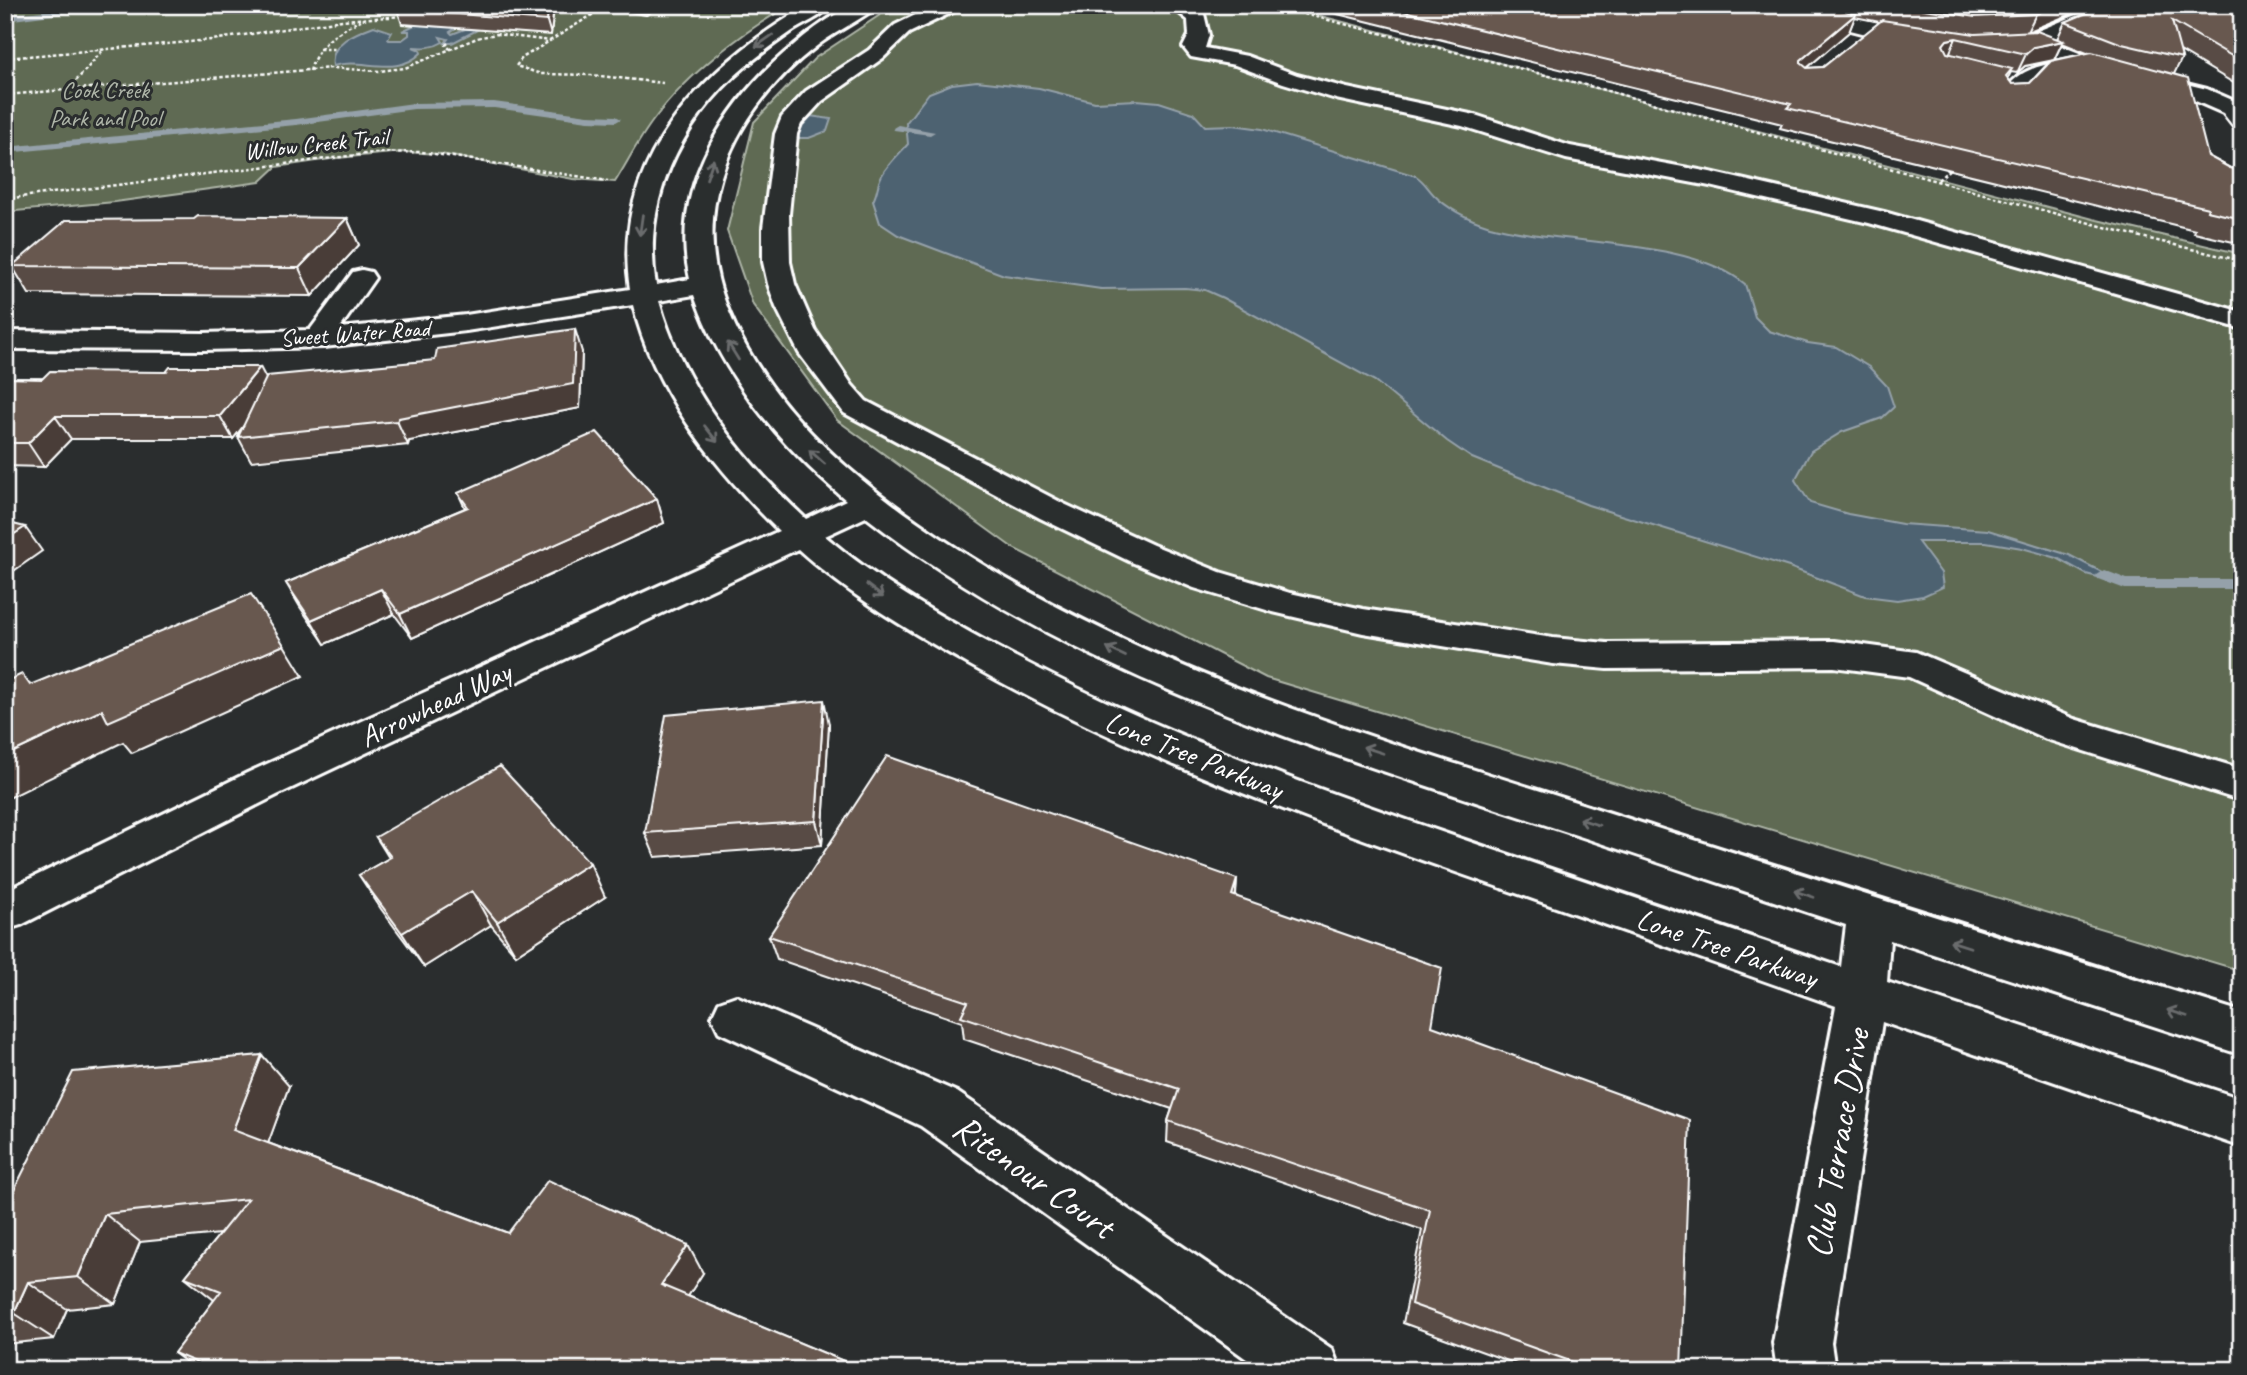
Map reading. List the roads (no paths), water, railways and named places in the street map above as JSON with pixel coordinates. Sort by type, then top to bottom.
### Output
[{"type":"street","points":[[952,5],[902,29],[876,54],[814,96],[790,122],[786,134],[774,243],[780,278],[793,313],[819,362],[839,391],[855,407],[1052,511],[1141,553],[1207,579],[1286,604],[1363,621],[1553,651],[1607,656],[1834,654],[1916,665],[2060,729],[2242,785]]},
{"type":"street","points":[[1774,5],[1870,29],[1943,41]]},
{"type":"street","points":[[1980,44],[2031,41],[2118,5]]},
{"type":"street","name":"Lone Tree Parkway","points":[[832,7],[806,44],[766,80],[736,117],[716,154],[706,183],[698,230],[702,285],[720,331],[758,390],[804,445],[868,503],[949,563],[1071,631],[1155,670],[1271,716],[1869,916],[2242,1034]]},
{"type":"street","name":"Lone Tree Parkway","points":[[832,7],[761,43],[721,76],[687,115],[663,155],[651,182],[642,216],[638,250],[643,295],[656,345],[692,410],[739,470],[803,534],[889,602],[1018,678],[1110,722],[1235,776],[1862,996],[2242,1123]]},
{"type":"street","points":[[1187,12],[1199,35],[1194,47],[1200,53],[1243,54],[1315,86],[1466,120],[1566,152],[1710,179],[1914,227],[2242,321]]},
{"type":"street","points":[[1850,46],[1870,29]]},
{"type":"street","points":[[2031,41],[2105,70],[2199,94],[2231,108],[2241,131]]},
{"type":"street","points":[[1997,78],[2017,90],[2033,73],[2085,62]]},
{"type":"street","points":[[319,338],[362,278]]},
{"type":"street","name":"Sweet Water Road","points":[[5,340],[319,338],[537,315],[702,285]]},
{"type":"street","name":"Arrowhead Way","points":[[5,912],[262,784],[868,503]]},
{"type":"street","name":"Club Terrace Drive","points":[[1806,1370],[1802,1343],[1862,996],[1869,916]]},
{"type":"street","name":"Ritenour Court","points":[[736,1017],[939,1109],[1311,1370]]},
{"type":"water","points":[[421,22],[456,23],[456,28],[450,32],[452,34],[465,29],[479,29],[452,43],[445,43],[448,39],[440,37],[443,42],[436,45],[413,47],[421,53],[401,64],[333,66],[335,51],[339,45],[359,32],[374,26],[392,32],[389,40],[402,40],[409,35],[409,31],[402,31]]},
{"type":"water","points":[[977,81],[1039,88],[1095,102],[1159,102],[1193,113],[1205,126],[1233,125],[1262,129],[1416,176],[1446,205],[1468,218],[1490,226],[1659,250],[1721,269],[1745,284],[1755,317],[1769,331],[1808,343],[1836,347],[1869,367],[1887,386],[1894,407],[1882,418],[1842,432],[1811,451],[1795,480],[1810,503],[1848,514],[1902,524],[1988,530],[2069,555],[2125,584],[2086,574],[2057,558],[2022,548],[1986,542],[1918,542],[1941,573],[1943,587],[1923,596],[1897,600],[1865,596],[1789,567],[1588,505],[1472,458],[1447,441],[1375,381],[1205,290],[1101,289],[1004,275],[898,235],[880,223],[873,201],[884,171],[908,144],[906,123],[929,93],[952,84]]},
{"type":"water","points":[[810,116],[831,119],[827,131],[809,138],[793,138],[799,119]]},
{"type":"waterway","points":[[5,18],[126,5]]},
{"type":"waterway","points":[[5,150],[296,122],[414,106],[494,105],[588,118],[616,119]]},
{"type":"waterway","points":[[898,128],[930,132]]},
{"type":"waterway","points":[[2104,575],[2125,584],[2242,584]]},
{"type":"park label","name":"Cook Creek Park and Pool","points":[[105,104]]}]
